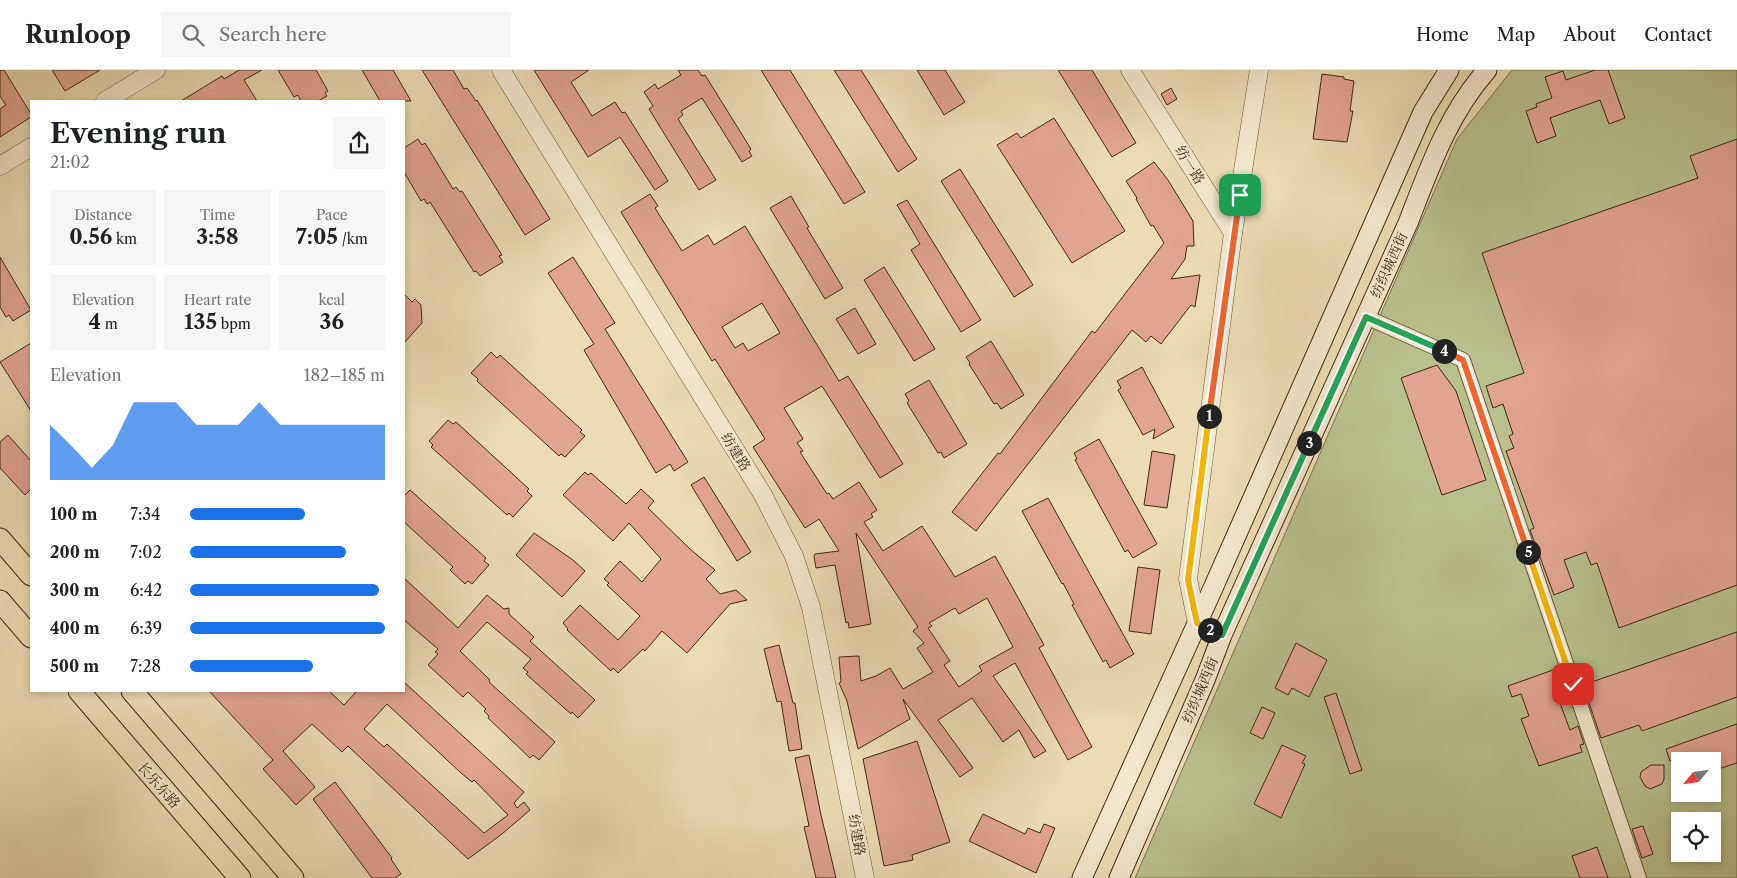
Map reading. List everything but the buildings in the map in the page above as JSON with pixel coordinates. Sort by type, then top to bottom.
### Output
[{"type":"main road","points":[[1082,878],[1423,112],[1450,70]]},
{"type":"main road","name":"纺织城西街","points":[[1119,878],[1205,680],[1222,635],[1366,317],[1447,128],[1465,98],[1487,70]]},
{"type":"main road","points":[[0,539],[30,574]]},
{"type":"main road","points":[[0,600],[30,636]]},
{"type":"main road","name":"长乐东路","points":[[79,692],[240,878]]},
{"type":"main road","points":[[133,692],[293,878]]},
{"type":"street","points":[[107,100],[156,70]]},
{"type":"street","name":"纺建路","points":[[501,70],[763,495],[794,556],[811,607],[865,878]]},
{"type":"street","name":"纺一路","points":[[1130,70],[1233,232]]},
{"type":"street","points":[[1222,635],[1197,623],[1188,580],[1233,232],[1258,70]]},
{"type":"street","points":[[0,166],[30,148]]},
{"type":"street","points":[[1366,317],[1463,360],[1638,878]]},
{"type":"green space","points":[[1512,70],[1737,70],[1737,878],[1135,878],[1457,139]]},
{"type":"route","points":[[1240,195],[1233,232],[1188,580],[1197,623],[1222,635],[1366,317],[1463,360],[1573,684]]}]
